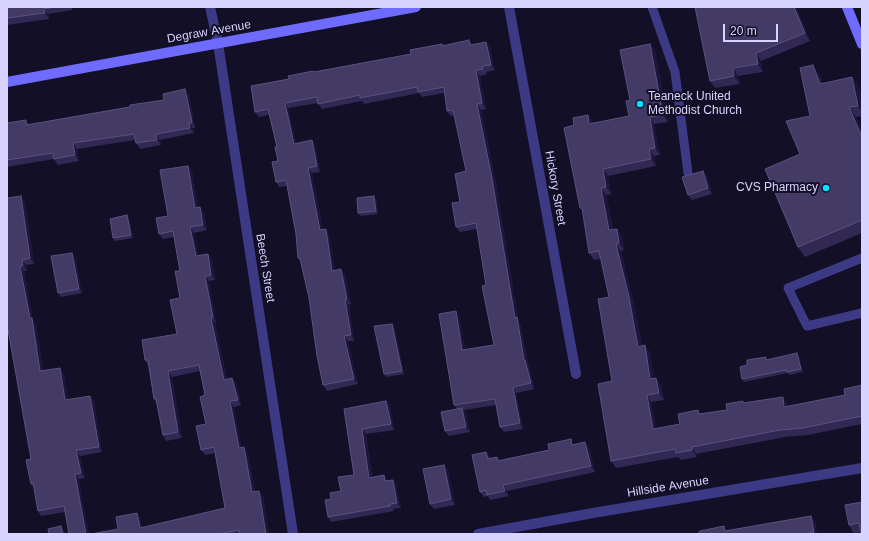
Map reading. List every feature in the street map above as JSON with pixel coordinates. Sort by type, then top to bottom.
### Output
[{"type":"main road","name":"Degraw Avenue","points":[[7,82],[416,7]]},
{"type":"main road","points":[[847,7],[862,44]]},
{"type":"street","name":"Beech Street","points":[[210,7],[218,43],[293,534]]},
{"type":"street","name":"Hickory Street","points":[[509,7],[576,374]]},
{"type":"street","name":"Hillside Avenue","points":[[478,534],[593,513],[862,468]]},
{"type":"lane","points":[[652,7],[676,72],[688,173]]},
{"type":"lane","points":[[862,258],[788,288],[807,326],[862,313]]},
{"type":"building","points":[[7,7],[55,7],[44,9],[45,13],[7,18]]},
{"type":"building","points":[[695,7],[794,7],[805,33],[756,53],[758,64],[733,68],[734,76],[710,81]]},
{"type":"building","points":[[469,40],[470,45],[486,42],[491,65],[482,66],[483,69],[476,70],[482,103],[477,104],[492,178],[515,318],[517,317],[524,360],[531,383],[513,387],[520,423],[500,427],[495,399],[454,405],[439,314],[456,311],[462,350],[494,345],[482,286],[486,285],[476,223],[456,227],[452,203],[460,202],[455,174],[466,171],[453,110],[447,111],[444,87],[418,92],[417,87],[360,98],[360,95],[318,104],[317,97],[285,103],[294,144],[312,140],[317,166],[308,168],[320,230],[326,229],[332,271],[341,269],[347,299],[345,299],[351,335],[344,336],[354,379],[323,385],[317,356],[309,298],[300,258],[298,258],[296,234],[286,180],[276,182],[272,162],[278,161],[275,147],[277,147],[268,109],[255,112],[251,86],[289,79],[288,76],[313,71],[411,54],[410,50],[442,44],[442,46]]},
{"type":"building","points":[[650,44],[663,115],[650,117],[655,148],[649,149],[651,159],[603,169],[606,187],[601,188],[609,230],[617,229],[619,243],[616,244],[629,297],[638,347],[645,345],[650,379],[656,378],[659,393],[647,395],[653,429],[680,424],[678,414],[698,410],[699,414],[727,410],[726,404],[783,397],[784,407],[845,395],[844,389],[862,385],[862,416],[803,428],[780,430],[692,447],[692,450],[676,453],[675,449],[611,461],[598,384],[612,381],[598,299],[609,297],[599,251],[589,253],[582,208],[580,208],[564,128],[574,125],[573,118],[588,115],[589,124],[629,116],[626,101],[630,100],[620,50]]},
{"type":"building","points":[[813,65],[820,84],[852,77],[858,106],[849,107],[862,137],[862,220],[798,247],[765,169],[800,154],[786,121],[810,116],[800,68]]},
{"type":"building","points":[[185,89],[192,122],[189,123],[190,128],[156,134],[157,140],[136,143],[134,134],[73,143],[75,155],[54,159],[53,153],[7,160],[7,123],[26,120],[26,125],[130,107],[130,105],[164,100],[163,94]]},
{"type":"building","points":[[188,166],[195,208],[200,207],[203,225],[190,227],[196,256],[208,254],[211,275],[205,276],[213,317],[211,318],[224,380],[232,378],[238,400],[230,401],[239,448],[244,447],[252,492],[259,491],[266,534],[240,534],[239,530],[219,534],[91,534],[118,529],[116,517],[137,513],[140,528],[225,508],[214,447],[201,450],[196,426],[206,424],[200,397],[205,395],[199,365],[168,371],[178,432],[163,435],[156,399],[154,399],[148,360],[145,360],[142,340],[177,334],[170,300],[180,298],[175,271],[180,271],[173,231],[159,234],[156,218],[168,216],[160,170]]},
{"type":"building","points":[[703,171],[708,188],[688,195],[682,177]]},
{"type":"building","points":[[21,196],[30,258],[22,260],[23,265],[20,266],[30,318],[32,318],[40,371],[60,368],[65,400],[90,396],[99,447],[76,450],[81,473],[75,474],[86,534],[69,534],[64,506],[38,511],[33,483],[31,484],[26,460],[31,459],[7,324],[7,198]]},
{"type":"building","points":[[374,196],[376,211],[358,213],[357,198]]},
{"type":"building","points":[[127,215],[131,235],[113,238],[110,219]]},
{"type":"building","points":[[72,253],[79,289],[58,293],[51,256]]},
{"type":"building","points":[[392,324],[402,371],[384,374],[374,326]]},
{"type":"building","points":[[797,353],[801,369],[787,372],[786,370],[742,379],[740,367],[747,365],[747,360],[766,357],[766,360]]},
{"type":"building","points":[[386,401],[391,424],[362,429],[369,478],[384,475],[385,481],[393,480],[397,503],[390,504],[390,506],[328,517],[325,500],[331,499],[330,493],[341,491],[338,477],[354,475],[344,409]]},
{"type":"building","points":[[462,408],[466,427],[445,431],[441,412]]},
{"type":"building","points":[[571,439],[572,445],[585,442],[591,466],[503,485],[505,491],[487,495],[486,490],[480,492],[472,455],[486,452],[488,459],[497,457],[498,461],[549,450],[548,444]]},
{"type":"building","points":[[444,465],[451,499],[430,504],[423,469]]},
{"type":"building","points":[[862,502],[861,534],[859,523],[849,525],[845,505]]},
{"type":"building","points":[[811,516],[814,532],[805,534],[697,534],[700,531],[724,526],[725,531]]},
{"type":"building","points":[[61,526],[63,534],[49,534],[48,529]]},
{"type":"place","name":"Teaneck United Methodist Church","points":[[640,104]]},
{"type":"place","name":"CVS Pharmacy","points":[[826,188]]}]
